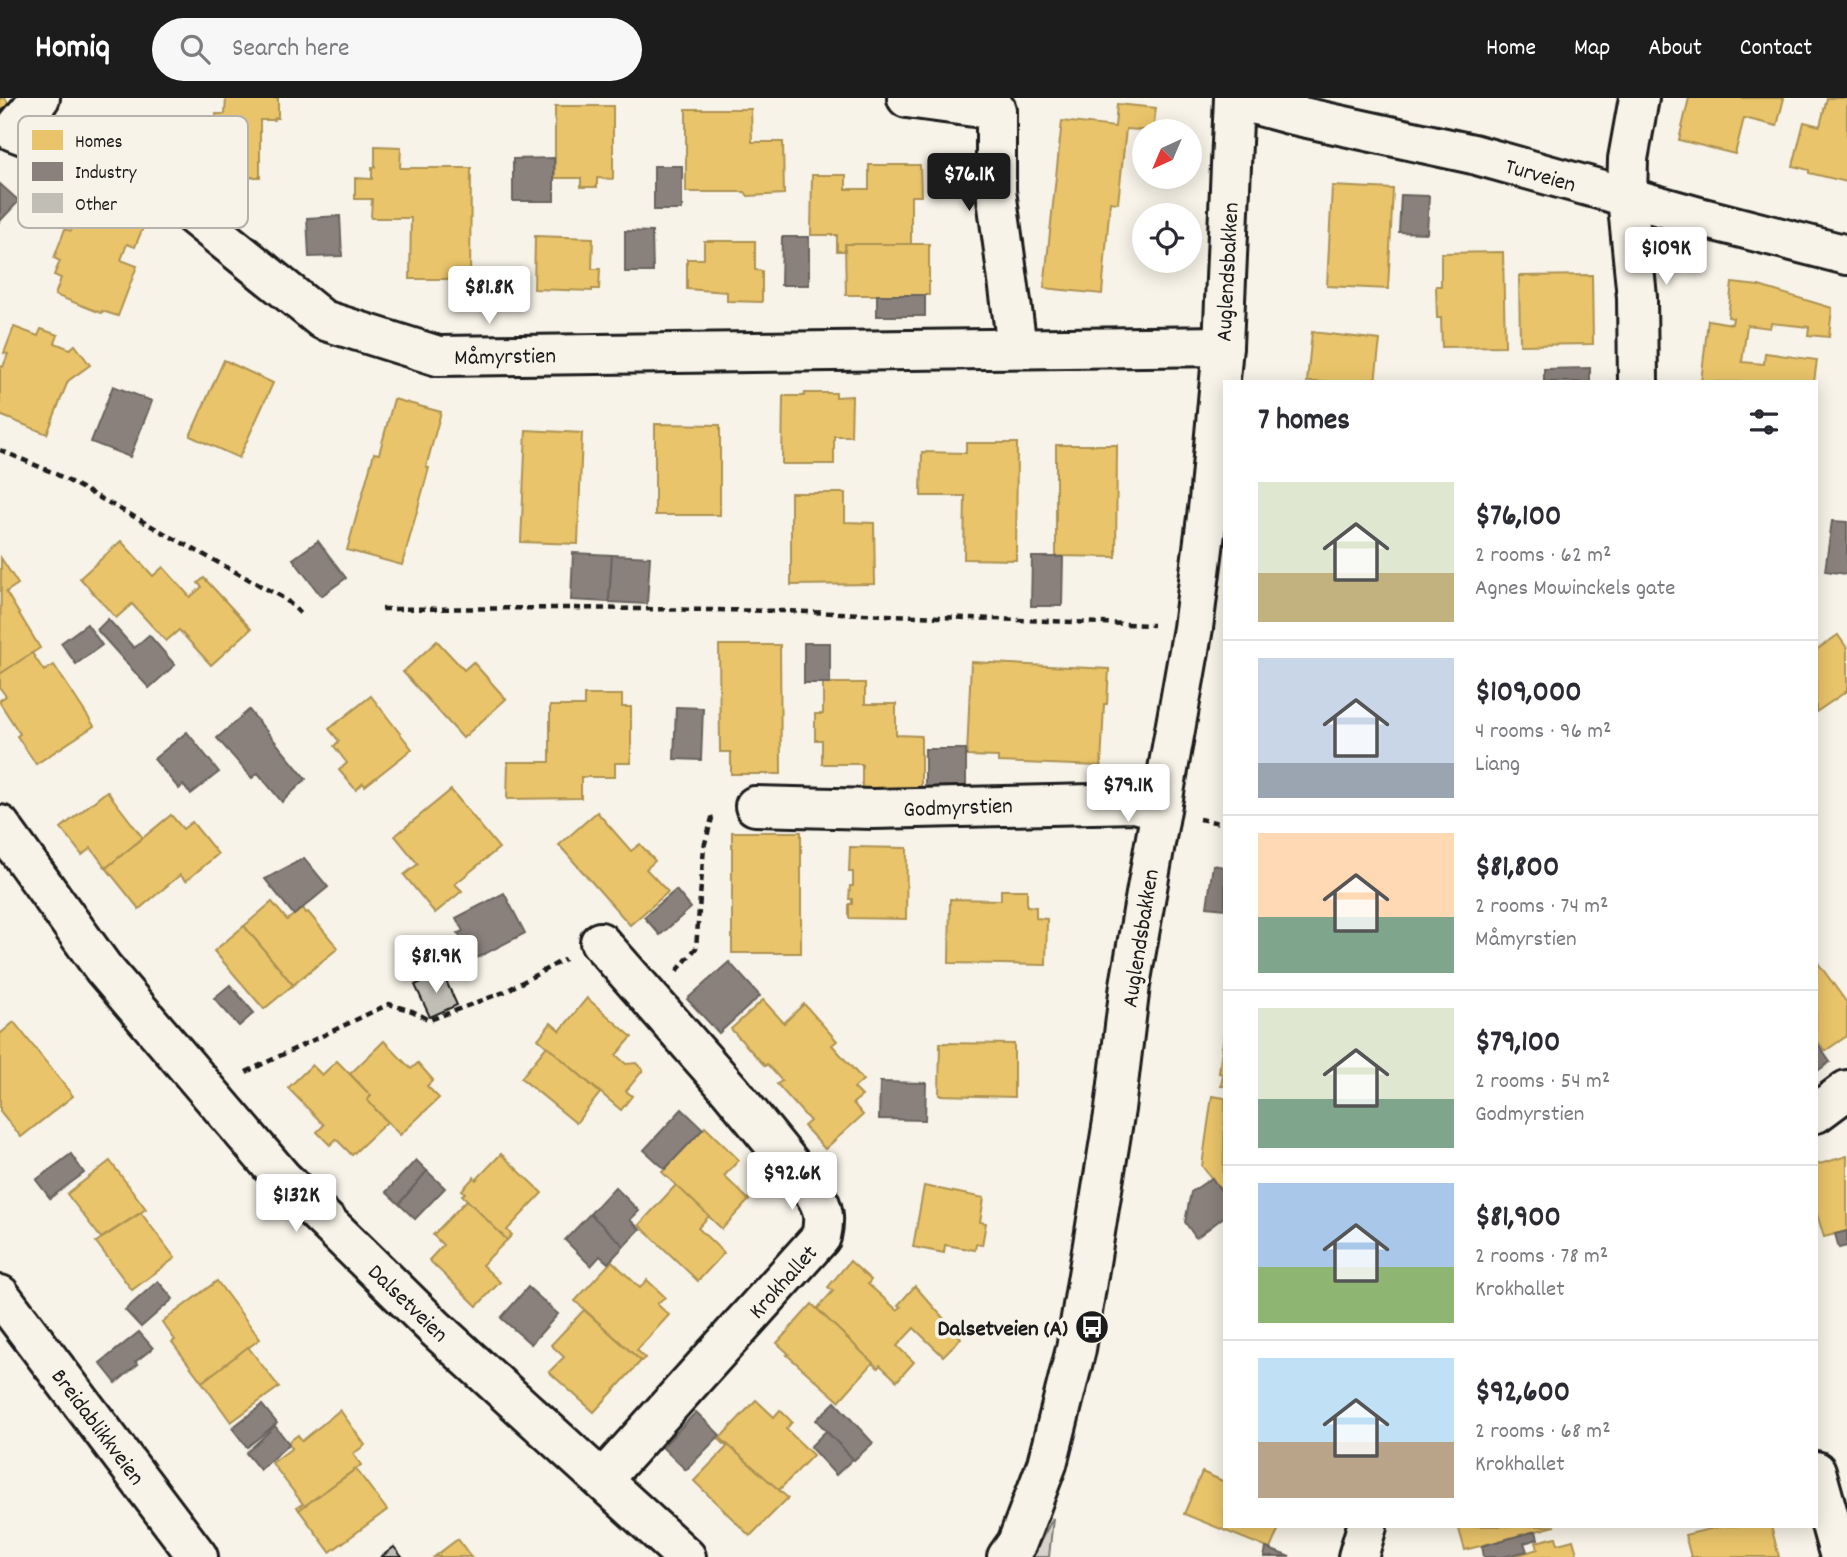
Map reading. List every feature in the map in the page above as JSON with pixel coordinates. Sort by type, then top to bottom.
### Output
[{"type":"street","name":"Måmyrstien","points":[[25,116],[40,98]]},
{"type":"street","points":[[907,98],[996,110],[996,191],[1017,347]]},
{"type":"street","points":[[1639,98],[1629,159],[1627,197],[1637,297],[1639,380]]},
{"type":"street","name":"Turveien","points":[[1234,99],[1289,114],[1473,154],[1847,254]]},
{"type":"street","name":"Auglendsbakken","points":[[1007,1557],[1017,1544],[1047,1464],[1076,1349],[1115,1109],[1130,985],[1193,628],[1209,501],[1223,346],[1234,99]]},
{"type":"street","name":"Måmyrstien","points":[[209,228],[323,320],[438,356],[1223,346]]},
{"type":"street","name":"Godmyrstien","points":[[755,806],[873,809],[1135,803],[1160,810]]},
{"type":"street","name":"Dalsetveien","points":[[0,825],[103,968],[285,1181],[409,1303],[687,1557]]},
{"type":"street","name":"Krokhallet","points":[[600,942],[814,1193],[823,1206],[824,1222],[821,1237],[603,1479]]},
{"type":"street","points":[[1818,1112],[1847,1090]]},
{"type":"street","name":"Breidablikkveien","points":[[0,1295],[198,1557]]},
{"type":"street","points":[[1818,1478],[1840,1557]]},
{"type":"street","points":[[1357,1557],[1366,1528]]},
{"type":"path","points":[[0,450],[54,473],[285,599],[300,613]]},
{"type":"path","points":[[382,609],[796,611],[1193,628]]},
{"type":"path","points":[[649,999],[696,948],[704,846],[712,818],[755,806]]},
{"type":"path","points":[[208,1092],[389,1004],[429,1020],[504,992],[600,942]]},
{"type":"shaded area","points":[[1053,1518],[1049,1557],[1032,1557]]},
{"type":"building: Homes","points":[[0,98],[5,98],[9,104],[0,111]]},
{"type":"building: Homes","points":[[226,98],[278,98],[278,118],[260,120],[260,177],[248,177],[248,116],[216,116],[225,114]]},
{"type":"building: Homes","points":[[1689,98],[1784,98],[1777,126],[1744,118],[1735,154],[1679,140]]},
{"type":"building: Homes","points":[[1827,98],[1847,98],[1847,182],[1809,173],[1809,170],[1793,166],[1804,122],[1820,126]]},
{"type":"building: Homes","points":[[1117,104],[1156,108],[1155,119],[1132,119],[1132,129],[1126,129],[1118,203],[1110,202],[1102,294],[1044,288],[1062,121],[1115,127]]},
{"type":"building: Homes","points":[[555,106],[613,106],[613,179],[597,178],[597,187],[581,187],[581,178],[555,178]]},
{"type":"building: Homes","points":[[686,109],[751,109],[752,142],[783,142],[784,194],[748,196],[745,192],[686,192]]},
{"type":"building: Homes","points":[[375,146],[401,147],[400,168],[471,168],[470,279],[410,279],[411,218],[371,218],[372,199],[355,199],[355,178],[372,179]]},
{"type":"building: Homes","points":[[869,165],[920,165],[921,196],[911,196],[911,245],[845,244],[846,251],[837,251],[837,235],[811,235],[812,175],[846,175],[846,189],[869,189]]},
{"type":"building: Homes","points":[[1332,186],[1393,189],[1388,289],[1327,286]]},
{"type":"building: Homes","points":[[72,228],[143,228],[135,247],[127,244],[121,260],[137,266],[118,316],[102,311],[101,313],[55,295],[61,278],[54,275],[60,261],[54,258],[65,229],[71,231]]},
{"type":"building: Homes","points":[[535,236],[593,238],[592,269],[600,269],[599,289],[534,289]]},
{"type":"building: Homes","points":[[704,241],[755,241],[755,270],[762,271],[762,302],[727,301],[727,292],[687,289],[687,259],[704,259]]},
{"type":"building: Homes","points":[[845,244],[929,244],[929,295],[846,295]]},
{"type":"building: Homes","points":[[1503,252],[1505,346],[1442,347],[1441,318],[1437,318],[1436,286],[1441,286],[1441,253]]},
{"type":"building: Homes","points":[[1592,275],[1593,344],[1520,345],[1519,276]]},
{"type":"building: Homes","points":[[1732,283],[1759,286],[1832,308],[1829,337],[1808,335],[1809,327],[1771,323],[1770,328],[1747,325],[1742,362],[1764,364],[1765,353],[1817,360],[1814,380],[1701,380],[1708,320],[1732,324],[1733,318],[1728,317]]},
{"type":"building: Homes","points":[[14,327],[38,336],[41,329],[58,335],[55,343],[70,349],[75,345],[90,365],[68,381],[47,434],[0,415],[0,366],[3,367],[8,354],[4,353]]},
{"type":"building: Homes","points":[[1312,332],[1380,340],[1375,380],[1307,380]]},
{"type":"building: Homes","points":[[224,360],[273,383],[239,458],[190,436]]},
{"type":"building: Homes","points":[[805,393],[852,396],[851,436],[834,436],[834,464],[782,464],[783,396],[804,396]]},
{"type":"building: Homes","points":[[394,399],[441,412],[426,467],[429,468],[402,565],[347,550],[374,453],[379,454]]},
{"type":"building: Homes","points":[[655,424],[720,425],[720,515],[655,515]]},
{"type":"building: Homes","points":[[526,430],[582,433],[578,544],[521,542]]},
{"type":"building: Homes","points":[[966,443],[1017,443],[1016,560],[964,559],[965,496],[921,496],[922,452],[966,453]]},
{"type":"building: Homes","points":[[1056,445],[1117,445],[1116,557],[1056,556]]},
{"type":"building: Homes","points":[[791,493],[845,493],[845,522],[874,523],[875,584],[791,585]]},
{"type":"building: Homes","points":[[121,541],[153,576],[163,567],[190,597],[202,587],[198,583],[204,578],[251,629],[211,665],[179,630],[166,641],[132,604],[116,618],[80,578]]},
{"type":"building: Homes","points":[[1,558],[18,584],[6,592],[40,648],[0,674]]},
{"type":"building: Homes","points":[[1838,635],[1847,648],[1847,691],[1818,711],[1818,649]]},
{"type":"building: Homes","points":[[437,641],[464,670],[473,662],[506,699],[463,738],[403,672]]},
{"type":"building: Homes","points":[[719,645],[780,645],[781,774],[731,774],[731,752],[720,752]]},
{"type":"building: Homes","points":[[32,653],[44,671],[54,665],[94,726],[36,764],[17,736],[20,734],[0,703],[6,696],[0,688],[0,674]]},
{"type":"building: Homes","points":[[971,662],[1109,669],[1107,704],[1104,704],[1101,766],[998,762],[998,757],[967,756]]},
{"type":"building: Homes","points":[[823,683],[865,683],[865,704],[896,704],[896,735],[921,736],[921,796],[862,796],[862,764],[822,764],[822,740],[815,740],[815,714],[823,714]]},
{"type":"building: Homes","points":[[584,695],[622,695],[622,707],[631,707],[631,763],[615,763],[615,777],[581,777],[581,798],[507,799],[508,762],[550,762],[550,706],[584,706]]},
{"type":"building: Homes","points":[[371,696],[412,749],[356,790],[339,770],[347,763],[334,746],[339,741],[329,729]]},
{"type":"building: Homes","points":[[451,790],[499,848],[455,884],[462,891],[435,913],[404,875],[418,864],[395,836]]},
{"type":"building: Homes","points":[[107,791],[143,838],[106,868],[91,848],[82,855],[61,828]]},
{"type":"building: Homes","points":[[597,812],[631,851],[640,844],[655,861],[646,869],[668,892],[630,925],[559,845]]},
{"type":"building: Homes","points":[[171,815],[183,829],[192,822],[218,854],[186,881],[180,875],[139,909],[106,868]]},
{"type":"building: Homes","points":[[732,832],[801,832],[801,953],[732,953]]},
{"type":"building: Homes","points":[[850,847],[907,848],[906,919],[849,918],[849,904],[852,904],[852,899],[849,899],[850,886],[853,886],[853,872],[849,872]]},
{"type":"building: Homes","points":[[1001,890],[1027,890],[1027,906],[1036,907],[1036,918],[1047,919],[1046,965],[949,963],[950,899],[1001,900]]},
{"type":"building: Homes","points":[[272,902],[287,920],[303,908],[338,948],[293,985],[244,926]]},
{"type":"building: Homes","points":[[244,926],[293,985],[264,1009],[214,951]]},
{"type":"building: Homes","points":[[1818,963],[1847,1003],[1847,1036],[1825,1051],[1818,1042]]},
{"type":"building: Homes","points":[[587,998],[632,1037],[616,1055],[626,1064],[636,1063],[643,1070],[626,1091],[632,1096],[621,1110],[538,1039],[551,1023],[560,1031]]},
{"type":"building: Homes","points":[[763,1000],[784,1023],[804,1004],[837,1041],[832,1045],[863,1080],[854,1088],[862,1096],[853,1103],[863,1115],[825,1149],[804,1126],[810,1121],[777,1084],[782,1081],[731,1029]]},
{"type":"building: Homes","points":[[14,1022],[73,1096],[21,1137],[0,1111],[0,1034]]},
{"type":"building: Homes","points":[[384,1041],[411,1069],[418,1063],[433,1080],[427,1086],[439,1098],[400,1135],[367,1100],[371,1096],[350,1074]]},
{"type":"building: Homes","points":[[1223,1041],[1223,1074],[1219,1073]]},
{"type":"building: Homes","points":[[940,1043],[1014,1044],[1014,1097],[939,1095]]},
{"type":"building: Homes","points":[[547,1046],[600,1093],[576,1123],[521,1078]]},
{"type":"building: Homes","points":[[337,1061],[371,1096],[367,1100],[387,1122],[352,1155],[336,1139],[330,1145],[317,1132],[324,1125],[288,1088],[312,1065],[322,1075]]},
{"type":"building: Homes","points":[[1212,1096],[1223,1098],[1223,1193],[1202,1166]]},
{"type":"building: Homes","points":[[705,1127],[739,1160],[724,1176],[749,1200],[722,1229],[662,1172]]},
{"type":"building: Homes","points":[[501,1154],[542,1193],[507,1230],[512,1235],[507,1240],[462,1195],[465,1193],[462,1190],[474,1177],[476,1180]]},
{"type":"building: Homes","points":[[1847,1156],[1847,1231],[1824,1237],[1818,1218],[1818,1164]]},
{"type":"building: Homes","points":[[110,1161],[146,1209],[101,1238],[67,1194]]},
{"type":"building: Homes","points":[[676,1185],[709,1216],[698,1228],[724,1253],[698,1281],[639,1225]]},
{"type":"building: Homes","points":[[924,1186],[984,1198],[980,1222],[986,1223],[982,1245],[976,1244],[975,1250],[945,1245],[944,1253],[913,1247]]},
{"type":"building: Homes","points":[[467,1200],[507,1240],[482,1265],[500,1282],[477,1306],[429,1260],[443,1245],[433,1235]]},
{"type":"building: Homes","points":[[141,1213],[175,1258],[132,1290],[96,1242]]},
{"type":"building: Homes","points":[[612,1261],[640,1288],[647,1280],[665,1297],[657,1304],[669,1315],[637,1350],[645,1358],[641,1361],[575,1301]]},
{"type":"building: Homes","points":[[850,1261],[871,1280],[868,1284],[897,1310],[901,1307],[898,1305],[915,1286],[961,1338],[943,1356],[914,1328],[897,1346],[914,1362],[897,1381],[880,1365],[878,1368],[817,1309],[833,1291],[828,1287]]},
{"type":"building: Homes","points":[[217,1281],[260,1339],[202,1382],[172,1342],[175,1340],[162,1322]]},
{"type":"building: Homes","points":[[812,1304],[873,1363],[839,1401],[777,1343]]},
{"type":"building: Homes","points":[[584,1310],[641,1361],[594,1412],[549,1372],[564,1357],[551,1345]]},
{"type":"building: Homes","points":[[248,1347],[279,1387],[231,1422],[202,1382]]},
{"type":"building: Homes","points":[[756,1400],[774,1417],[780,1410],[792,1422],[786,1429],[813,1455],[779,1490],[720,1438]]},
{"type":"building: Homes","points":[[340,1410],[365,1445],[353,1454],[361,1465],[299,1510],[297,1507],[303,1504],[272,1463],[292,1448],[287,1443],[298,1435],[302,1441]]},
{"type":"building: Homes","points":[[720,1438],[788,1498],[750,1536],[694,1481],[727,1447]]},
{"type":"building: Homes","points":[[356,1469],[387,1510],[330,1552],[299,1510]]},
{"type":"building: Homes","points":[[1202,1472],[1223,1481],[1223,1528],[1279,1528],[1270,1549],[1184,1514]]},
{"type":"building: Homes","points":[[1459,1528],[1548,1528],[1465,1550]]},
{"type":"building: Homes","points":[[1714,1528],[1772,1528],[1779,1557],[1691,1557],[1685,1535]]},
{"type":"building: Homes","points":[[1556,1537],[1558,1544],[1573,1540],[1578,1557],[1511,1557],[1538,1549],[1536,1542]]},
{"type":"building: Homes","points":[[458,1539],[471,1557],[434,1557]]},
{"type":"building: Industry","points":[[554,158],[554,201],[513,201],[513,159]]},
{"type":"building: Industry","points":[[654,166],[682,166],[682,210],[654,210]]},
{"type":"building: Industry","points":[[0,184],[18,202],[0,221]]},
{"type":"building: Industry","points":[[1401,195],[1429,196],[1427,233],[1399,232]]},
{"type":"building: Industry","points":[[340,216],[342,256],[309,257],[307,218]]},
{"type":"building: Industry","points":[[625,231],[652,232],[653,272],[625,272]]},
{"type":"building: Industry","points":[[782,237],[809,237],[809,285],[781,285]]},
{"type":"building: Industry","points":[[877,295],[925,295],[925,316],[877,316]]},
{"type":"building: Industry","points":[[1590,368],[1590,380],[1544,380],[1544,369]]},
{"type":"building: Industry","points":[[113,386],[152,401],[130,457],[91,442]]},
{"type":"building: Industry","points":[[1832,521],[1847,522],[1847,574],[1825,571]]},
{"type":"building: Industry","points":[[318,541],[346,578],[321,596],[293,559]]},
{"type":"building: Industry","points":[[573,553],[612,555],[609,602],[571,600]]},
{"type":"building: Industry","points":[[612,555],[650,557],[647,604],[609,602]]},
{"type":"building: Industry","points":[[1032,557],[1063,557],[1062,606],[1031,606]]},
{"type":"building: Industry","points":[[108,619],[134,648],[149,635],[175,665],[149,688],[97,630]]},
{"type":"building: Industry","points":[[87,624],[102,645],[76,664],[61,643]]},
{"type":"building: Industry","points":[[804,643],[830,643],[830,683],[804,683]]},
{"type":"building: Industry","points":[[676,707],[703,708],[701,760],[674,759]]},
{"type":"building: Industry","points":[[249,710],[306,779],[282,802],[258,773],[252,778],[217,738]]},
{"type":"building: Industry","points":[[187,732],[219,772],[191,794],[183,785],[179,789],[154,759]]},
{"type":"building: Industry","points":[[925,749],[966,749],[966,790],[925,789]]},
{"type":"building: Industry","points":[[304,858],[328,887],[294,915],[265,879]]},
{"type":"building: Industry","points":[[1213,865],[1223,867],[1223,909],[1207,907]]},
{"type":"building: Industry","points":[[676,890],[691,908],[660,935],[644,917]]},
{"type":"building: Industry","points":[[504,893],[525,933],[477,958],[475,954],[470,956],[458,933],[463,931],[456,918]]},
{"type":"building: Industry","points":[[729,962],[760,996],[719,1033],[687,999]]},
{"type":"building: Industry","points":[[230,985],[254,1013],[239,1026],[214,998]]},
{"type":"building: Industry","points":[[1818,1047],[1830,1062],[1818,1071]]},
{"type":"building: Industry","points":[[880,1082],[926,1083],[925,1120],[879,1119]]},
{"type":"building: Industry","points":[[682,1109],[703,1129],[665,1169],[644,1150]]},
{"type":"building: Industry","points":[[71,1154],[84,1173],[50,1198],[36,1180]]},
{"type":"building: Industry","points":[[416,1160],[427,1171],[399,1204],[386,1192]]},
{"type":"building: Industry","points":[[427,1171],[445,1188],[415,1219],[399,1204]]},
{"type":"building: Industry","points":[[1212,1178],[1223,1194],[1223,1218],[1196,1238],[1185,1222],[1191,1192]]},
{"type":"building: Industry","points":[[615,1187],[639,1211],[630,1220],[640,1229],[624,1246],[590,1214]]},
{"type":"building: Industry","points":[[590,1214],[624,1246],[608,1263],[600,1256],[591,1266],[565,1240]]},
{"type":"building: Industry","points":[[1847,1231],[1847,1246],[1839,1248],[1835,1234]]},
{"type":"building: Industry","points":[[158,1281],[173,1299],[141,1327],[125,1310]]},
{"type":"building: Industry","points":[[528,1287],[558,1314],[531,1344],[501,1318]]},
{"type":"building: Industry","points":[[139,1332],[153,1348],[135,1362],[138,1364],[116,1383],[100,1363]]},
{"type":"building: Industry","points":[[835,1402],[873,1443],[854,1460],[816,1420]]},
{"type":"building: Industry","points":[[262,1405],[277,1423],[247,1447],[232,1428]]},
{"type":"building: Industry","points":[[696,1412],[720,1435],[686,1470],[662,1447]]},
{"type":"building: Industry","points":[[275,1426],[289,1444],[260,1470],[246,1453]]},
{"type":"building: Industry","points":[[826,1431],[853,1459],[836,1475],[810,1447]]},
{"type":"building: Industry","points":[[1536,1531],[1538,1539],[1524,1543],[1527,1551],[1503,1557],[1484,1557],[1482,1546]]},
{"type":"building: Industry","points":[[1266,1548],[1290,1557],[1264,1557]]},
{"type":"building: Other","points":[[442,972],[457,1005],[430,1017],[415,985]]},
{"type":"building: Other","points":[[394,1547],[402,1557],[381,1557]]},
{"type":"place","name":"Dalsetveien (A)","points":[[1092,1327]]}]
